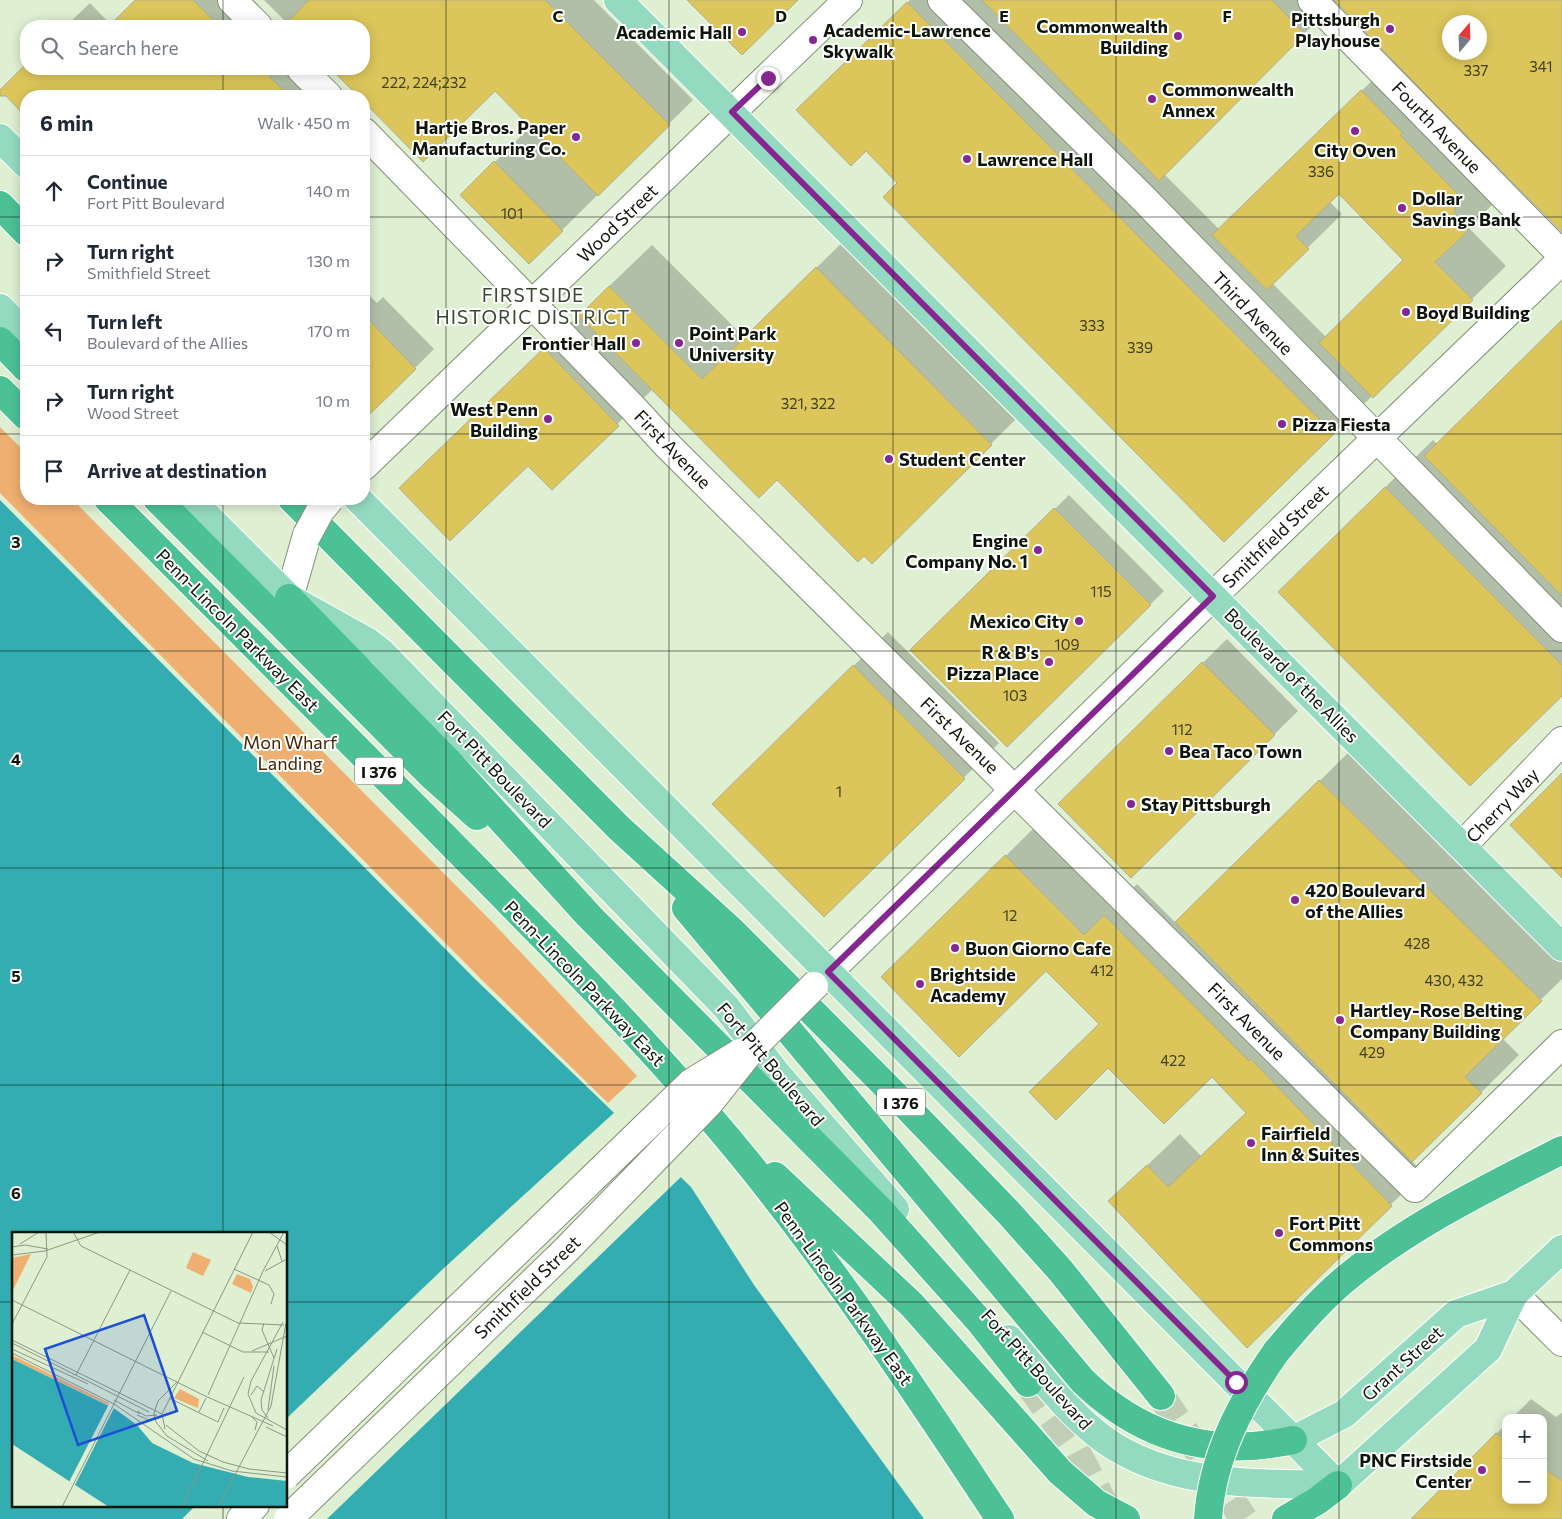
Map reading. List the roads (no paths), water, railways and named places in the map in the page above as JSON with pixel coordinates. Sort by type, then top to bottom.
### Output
[{"type":"highway","points":[[0,205],[20,226]]},
{"type":"highway","points":[[0,341],[20,362]]},
{"type":"highway","points":[[0,390],[20,410]]},
{"type":"highway","name":"Penn-Lincoln Parkway East","points":[[114,505],[561,954],[709,1116],[768,1188],[828,1268],[889,1353],[1000,1519]]},
{"type":"highway","points":[[162,505],[431,775],[588,915]]},
{"type":"highway","name":"I 376","points":[[298,505],[619,828],[731,930],[1008,1212],[1109,1330],[1161,1396]]},
{"type":"highway","points":[[289,598],[447,760],[588,915],[881,1211],[981,1323],[1034,1378]]},
{"type":"highway","points":[[619,828],[1082,1380],[1100,1398],[1142,1425],[1192,1442],[1242,1447],[1266,1446],[1293,1440]]},
{"type":"highway","points":[[709,1116],[912,1305],[1077,1488],[1102,1507],[1126,1519]]},
{"type":"highway","points":[[1208,1519],[1218,1464],[1228,1434],[1246,1398],[1276,1352],[1318,1304],[1367,1262],[1448,1210],[1561,1150]]},
{"type":"highway","points":[[1286,1519],[1317,1501],[1338,1485]]},
{"type":"highway","points":[[1328,1519],[1338,1485]]},
{"type":"main road","points":[[232,0],[252,20]]},
{"type":"main road","name":"Boulevard of the Allies","points":[[618,0],[732,112],[1562,947]]},
{"type":"main road","name":"Wood Street","points":[[370,460],[848,0]]},
{"type":"main road","name":"Third Avenue","points":[[942,0],[1147,202],[1375,439],[1562,628]]},
{"type":"main road","name":"Fourth Avenue","points":[[1312,0],[1562,255]]},
{"type":"main road","points":[[307,75],[322,90]]},
{"type":"main road","points":[[0,138],[20,158]]},
{"type":"main road","name":"First Avenue","points":[[370,138],[674,452],[1415,1188],[1562,1044]]},
{"type":"main road","name":"Smithfield Street","points":[[288,1519],[565,1251],[709,1103],[754,1045],[1213,596],[1562,260]]},
{"type":"main road","points":[[0,308],[20,328]]},
{"type":"main road","name":"Fort Pitt Boulevard","points":[[196,505],[289,598],[368,642],[381,652],[726,1007],[777,1074],[1034,1378],[1093,1430],[1119,1449],[1172,1472],[1223,1481],[1338,1485]]},
{"type":"main road","points":[[289,598],[308,535],[325,505]]},
{"type":"main road","points":[[364,505],[821,979],[1338,1485]]},
{"type":"main road","name":"Cherry Way","points":[[1462,846],[1562,741]]},
{"type":"main road","name":"Smithfield Street","points":[[288,1473],[691,1083],[754,1045]]},
{"type":"main road","name":"Grant Street","points":[[1338,1485],[1488,1349],[1514,1294],[1562,1249]]},
{"type":"main road","points":[[1514,1294],[1562,1342]]},
{"type":"main road","name":"Grant Street","points":[[1293,1440],[1344,1414],[1456,1314],[1514,1294]]},
{"type":"main road","points":[[241,1519],[254,1506]]},
{"type":"water","points":[[0,500],[475,979],[691,1187],[754,1285],[924,1519],[0,1519]]},
{"type":"tunnel","points":[[1028,1383],[1074,1447],[1110,1515]]},
{"type":"tunnel","points":[[1161,1396],[1244,1519]]},
{"type":"place","name":"Pittsburgh Playhouse","points":[[1390,29]]},
{"type":"place","name":"Academic Hall","points":[[742,32]]},
{"type":"place","name":"Commonwealth Building","points":[[1178,36]]},
{"type":"place","name":"Academic-Lawrence Skywalk","points":[[813,40]]},
{"type":"place","name":"Commonwealth Annex","points":[[1152,99]]},
{"type":"place","name":"City Oven","points":[[1355,131]]},
{"type":"place","name":"Hartje Bros. Paper Manufacturing Co.","points":[[576,137]]},
{"type":"place","name":"Lawrence Hall","points":[[967,159]]},
{"type":"place","name":"Dollar Savings Bank","points":[[1402,208]]},
{"type":"place","name":"Boyd Building","points":[[1406,312]]},
{"type":"place","name":"Frontier Hall","points":[[636,343]]},
{"type":"place","name":"Point Park University","points":[[679,343]]},
{"type":"place","name":"West Penn Building","points":[[548,419]]},
{"type":"place","name":"Pizza Fiesta","points":[[1282,424]]},
{"type":"place","name":"Student Center","points":[[889,459]]},
{"type":"place","name":"Engine Company No. 1","points":[[1038,550]]},
{"type":"place","name":"Mexico City","points":[[1079,621]]},
{"type":"place","name":"R & B's Pizza Place","points":[[1049,662]]},
{"type":"place","name":"Bea Taco Town","points":[[1169,751]]},
{"type":"place","name":"Stay Pittsburgh","points":[[1131,804]]},
{"type":"place","name":"420 Boulevard of the Allies","points":[[1295,900]]},
{"type":"place","name":"Buon Giorno Cafe","points":[[955,948]]},
{"type":"place","name":"Brightside Academy","points":[[920,984]]},
{"type":"place","name":"Hartley-Rose Belting Company Building","points":[[1340,1020]]},
{"type":"place","name":"Fairfield Inn & Suites","points":[[1251,1143]]},
{"type":"place","name":"Fort Pitt Commons","points":[[1279,1233]]},
{"type":"place","name":"PNC Firstside Center","points":[[1482,1470]]},
{"type":"district","name":"FIRSTSIDE HISTORIC DISTRICT","points":[[533,305]]},
{"type":"park label","name":"Mon Wharf Landing","points":[[290,752]]}]
